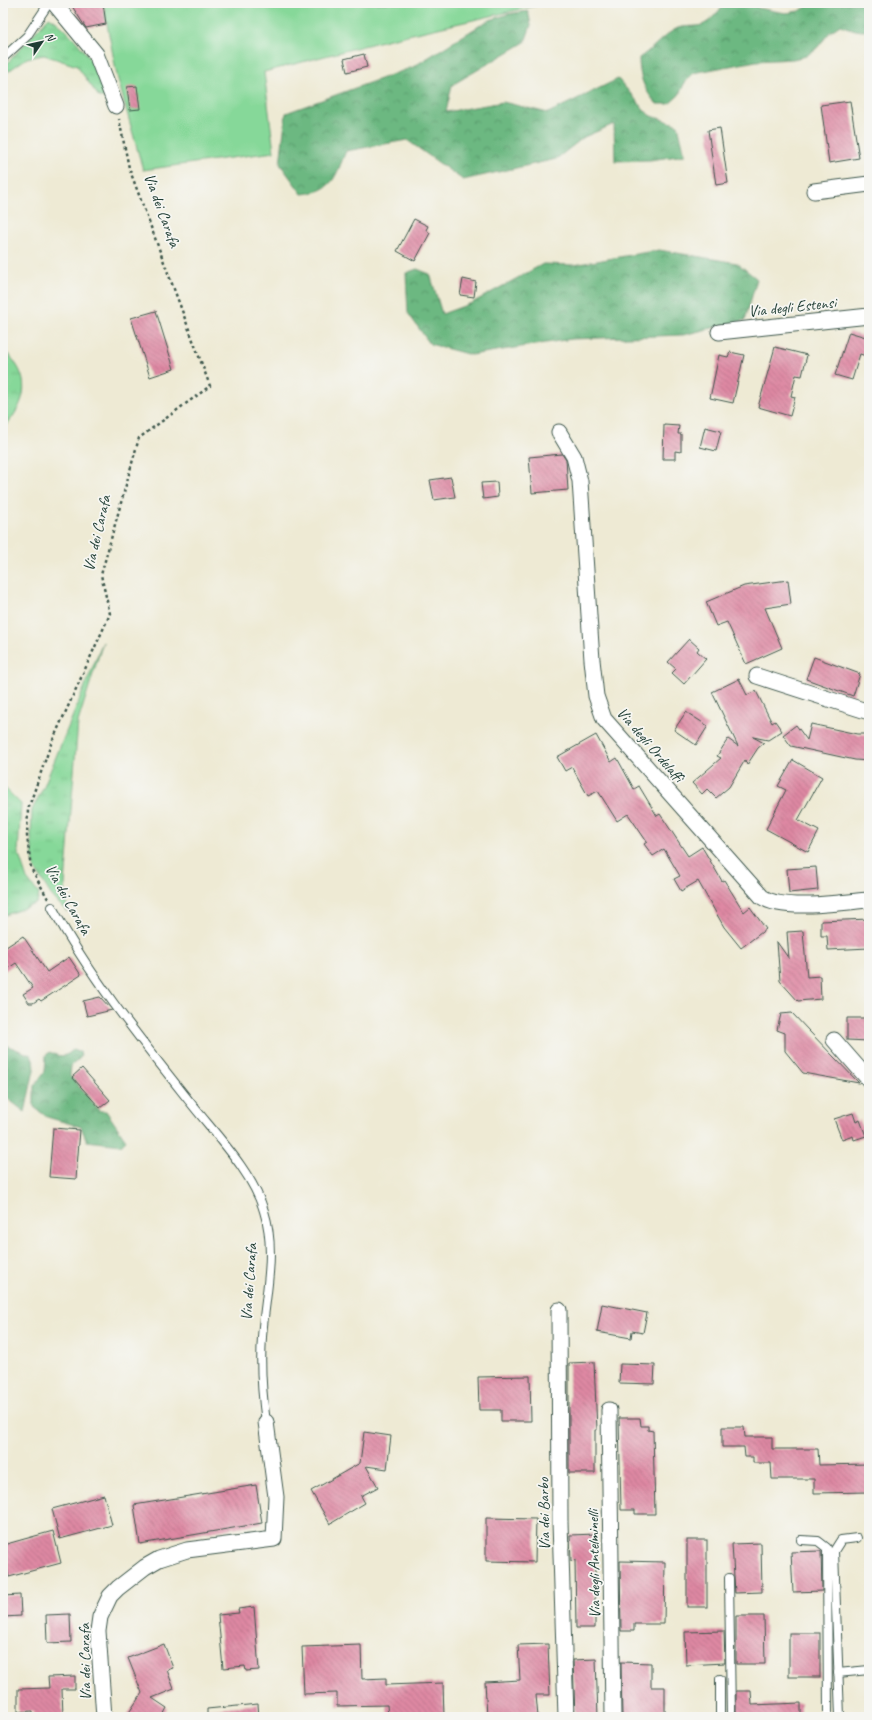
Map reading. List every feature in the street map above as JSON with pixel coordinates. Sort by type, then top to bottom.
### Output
[{"type":"street","points":[[54,3],[96,54],[116,106]]},
{"type":"street","points":[[814,191],[869,184]]},
{"type":"street","name":"Via degli Estensi","points":[[719,332],[869,316]]},
{"type":"street","name":"Via degli Ordelaffi","points":[[559,432],[574,457],[580,481],[592,660],[596,696],[604,718],[762,897],[773,903],[788,905],[869,900]]},
{"type":"street","points":[[757,676],[869,712]]},
{"type":"street","points":[[834,1040],[866,1072]]},
{"type":"street","name":"Via dei Barbo","points":[[559,1310],[560,1506],[566,1717]]},
{"type":"street","name":"Via degli Antelminelli","points":[[609,1410],[612,1717]]},
{"type":"street","name":"Via dei Carafa","points":[[104,1717],[98,1631],[100,1617],[104,1608],[118,1588],[145,1567],[166,1556],[187,1550],[274,1539],[276,1497],[266,1422]]},
{"type":"lane","points":[[3,58],[26,36],[49,3]]},
{"type":"lane","name":"Via dei Carafa","points":[[52,907],[69,938],[123,1018],[238,1162],[261,1201],[267,1223],[270,1246],[269,1282],[261,1350],[266,1422]]},
{"type":"lane","points":[[840,1717],[834,1550],[841,1540],[857,1538]]},
{"type":"lane","points":[[801,1540],[818,1541],[827,1548],[828,1717]]},
{"type":"lane","points":[[730,1578],[731,1717]]},
{"type":"lane","points":[[838,1673],[869,1670]]},
{"type":"lane","points":[[720,1679],[720,1717]]},
{"type":"path","name":"Via dei Carafa","points":[[52,907],[31,868],[27,836],[28,809],[51,744],[110,614],[101,575],[139,438],[210,386],[129,168],[116,106]]},
{"type":"green space","points":[[103,3],[539,3],[539,5],[390,39],[264,72],[274,152],[143,170],[117,76]]},
{"type":"green space","points":[[729,3],[751,3],[758,8],[786,13],[799,11],[814,3],[869,3],[869,30],[858,31],[840,25],[830,32],[817,48],[806,56],[793,59],[756,61],[693,73],[684,84],[679,95],[669,104],[657,104],[652,99],[643,83],[639,58],[673,31],[681,27],[703,25]]},
{"type":"green space","points":[[528,11],[531,25],[525,42],[452,85],[446,112],[503,102],[548,113],[618,79],[649,115],[678,125],[685,155],[650,160],[615,161],[614,124],[584,137],[556,159],[463,180],[407,140],[346,151],[332,181],[321,190],[313,192],[302,194],[280,164],[286,113],[413,67],[487,21],[508,14]]},
{"type":"green space","points":[[49,17],[64,28],[86,53],[102,81],[104,97],[99,97],[77,66],[44,55],[27,58],[3,75],[3,68]]},
{"type":"green space","points":[[659,250],[737,263],[757,279],[745,320],[683,335],[571,339],[471,355],[430,344],[408,313],[406,273],[417,269],[430,274],[442,314],[472,303],[543,264],[574,265]]},
{"type":"green space","points":[[3,349],[13,359],[19,369],[23,379],[24,389],[18,409],[3,429]]},
{"type":"green space","points":[[103,642],[78,722],[65,885],[67,912],[51,895],[34,867],[31,836],[32,810],[44,786]]},
{"type":"green space","points":[[3,762],[4,787],[21,804],[18,852],[27,879],[39,894],[37,903],[3,916]]},
{"type":"green space","points":[[3,1044],[31,1055],[35,1065],[25,1112],[3,1095]]},
{"type":"green space","points":[[74,1049],[80,1052],[81,1057],[71,1066],[70,1076],[100,1111],[106,1111],[126,1140],[121,1145],[87,1141],[81,1127],[47,1117],[34,1107],[34,1086],[45,1071],[46,1055],[50,1052],[63,1056]]},
{"type":"building","points":[[70,3],[103,3],[106,24],[86,28]]},
{"type":"building","points":[[364,54],[367,67],[347,72],[344,59]]},
{"type":"building","points":[[137,86],[140,109],[130,110],[127,87]]},
{"type":"building","points":[[850,101],[859,158],[829,163],[821,105]]},
{"type":"building","points":[[720,128],[728,183],[716,185],[708,130]]},
{"type":"building","points":[[414,219],[428,226],[426,230],[430,233],[415,261],[397,251]]},
{"type":"building","points":[[463,279],[476,282],[474,297],[460,295]]},
{"type":"building","points":[[156,311],[174,369],[150,377],[131,318]]},
{"type":"building","points":[[849,332],[869,338],[869,357],[860,354],[852,380],[835,375]]},
{"type":"building","points":[[775,347],[807,355],[802,376],[796,375],[791,396],[795,397],[790,416],[758,407]]},
{"type":"building","points":[[730,352],[744,355],[733,403],[710,398],[719,355],[728,357]]},
{"type":"building","points":[[664,425],[679,426],[678,434],[681,434],[681,452],[675,451],[675,459],[663,459]]},
{"type":"building","points":[[705,427],[721,431],[716,451],[700,447]]},
{"type":"building","points":[[562,454],[566,460],[568,490],[532,493],[529,457]]},
{"type":"building","points":[[451,477],[455,497],[434,500],[430,480]]},
{"type":"building","points":[[497,482],[498,497],[483,499],[481,483]]},
{"type":"building","points":[[788,580],[791,604],[765,608],[782,648],[746,664],[727,622],[716,626],[706,602],[744,586]]},
{"type":"building","points":[[689,639],[699,648],[697,651],[706,659],[684,684],[672,673],[676,669],[668,662]]},
{"type":"building","points":[[814,657],[860,674],[853,696],[806,679]]},
{"type":"building","points":[[739,679],[747,695],[756,691],[772,723],[775,721],[782,731],[768,740],[753,737],[764,743],[758,748],[747,765],[745,760],[729,787],[716,798],[707,789],[702,794],[692,783],[721,758],[717,756],[728,739],[738,746],[712,692]]},
{"type":"building","points":[[686,712],[708,726],[696,745],[674,730]]},
{"type":"building","points":[[811,724],[857,734],[869,734],[869,761],[855,760],[791,746],[783,735],[796,725],[807,740]]},
{"type":"building","points":[[596,735],[611,762],[617,758],[634,789],[639,786],[657,816],[660,814],[688,856],[702,847],[722,881],[724,880],[744,912],[750,907],[766,929],[741,948],[724,927],[698,881],[681,891],[674,879],[680,876],[664,849],[653,856],[644,844],[647,842],[628,814],[617,821],[598,791],[588,796],[572,767],[565,771],[557,757]]},
{"type":"building","points":[[793,760],[822,777],[798,820],[819,831],[808,852],[766,829],[786,790],[778,786]]},
{"type":"building","points":[[816,867],[818,890],[789,893],[787,869]]},
{"type":"building","points":[[869,919],[869,948],[828,950],[827,936],[821,936],[821,921]]},
{"type":"building","points":[[803,931],[807,977],[820,976],[821,999],[798,1001],[780,981],[777,942],[789,959],[787,932]]},
{"type":"building","points":[[23,936],[47,972],[69,957],[81,975],[41,1001],[39,999],[33,1003],[29,1003],[23,994],[33,988],[16,963],[3,972],[3,949]]},
{"type":"building","points":[[100,997],[112,1010],[87,1016],[83,1001]]},
{"type":"building","points":[[792,1013],[859,1083],[803,1073],[785,1051],[785,1033],[777,1030],[781,1014]]},
{"type":"building","points":[[847,1018],[869,1018],[869,1041],[847,1040]]},
{"type":"building","points":[[82,1068],[110,1100],[100,1108],[72,1077]]},
{"type":"building","points":[[853,1113],[856,1122],[860,1120],[866,1136],[854,1140],[853,1136],[842,1140],[834,1119]]},
{"type":"building","points":[[53,1128],[80,1130],[76,1179],[49,1177]]},
{"type":"building","points":[[602,1304],[647,1313],[643,1333],[632,1331],[631,1338],[597,1332]]},
{"type":"building","points":[[594,1362],[597,1430],[595,1430],[595,1473],[569,1473],[569,1363]]},
{"type":"building","points":[[620,1364],[655,1365],[654,1384],[619,1383]]},
{"type":"building","points":[[530,1376],[531,1421],[501,1421],[501,1410],[479,1410],[478,1377]]},
{"type":"building","points":[[619,1418],[640,1418],[641,1426],[648,1426],[648,1430],[653,1431],[655,1514],[635,1514],[635,1510],[621,1510]]},
{"type":"building","points":[[722,1427],[744,1427],[745,1437],[772,1437],[772,1449],[818,1449],[819,1465],[869,1464],[869,1492],[814,1493],[814,1479],[772,1479],[771,1463],[753,1463],[753,1457],[745,1457],[744,1447],[722,1447]]},
{"type":"building","points":[[364,1432],[391,1436],[387,1469],[366,1466],[378,1487],[361,1496],[365,1503],[330,1524],[311,1491],[360,1463]]},
{"type":"building","points":[[256,1485],[262,1523],[140,1544],[134,1505]]},
{"type":"building","points":[[104,1495],[112,1525],[60,1539],[52,1509]]},
{"type":"building","points":[[486,1518],[536,1519],[535,1562],[486,1561]]},
{"type":"building","points":[[53,1531],[61,1563],[9,1577],[3,1554],[3,1545]]},
{"type":"building","points":[[596,1534],[597,1559],[595,1559],[595,1628],[576,1628],[575,1560],[571,1561],[570,1535]]},
{"type":"building","points":[[687,1540],[707,1540],[707,1607],[687,1607]]},
{"type":"building","points":[[761,1543],[762,1592],[735,1593],[732,1544]]},
{"type":"building","points":[[821,1551],[822,1591],[793,1592],[791,1552]]},
{"type":"building","points":[[620,1561],[665,1562],[664,1624],[634,1624],[634,1631],[621,1631]]},
{"type":"building","points":[[20,1595],[21,1616],[3,1617],[3,1596]]},
{"type":"building","points":[[254,1607],[259,1670],[246,1671],[245,1666],[223,1668],[218,1615],[239,1613],[238,1609]]},
{"type":"building","points":[[70,1614],[71,1642],[47,1643],[46,1615]]},
{"type":"building","points":[[736,1616],[764,1616],[765,1664],[736,1664]]},
{"type":"building","points":[[724,1631],[725,1663],[686,1665],[685,1632]]},
{"type":"building","points":[[789,1633],[820,1633],[820,1677],[789,1677]]},
{"type":"building","points":[[164,1644],[173,1668],[167,1670],[174,1689],[152,1698],[167,1708],[162,1717],[126,1717],[142,1693],[128,1658]]},
{"type":"building","points":[[548,1644],[550,1695],[536,1695],[538,1717],[487,1717],[485,1682],[520,1680],[518,1645]]},
{"type":"building","points":[[361,1645],[362,1679],[386,1678],[386,1685],[443,1683],[444,1717],[388,1717],[387,1705],[337,1706],[337,1693],[304,1694],[302,1647]]},
{"type":"building","points":[[596,1659],[598,1717],[575,1717],[573,1660]]},
{"type":"building","points":[[621,1662],[651,1663],[651,1687],[665,1687],[665,1717],[622,1717]]},
{"type":"building","points":[[75,1676],[75,1689],[62,1689],[63,1717],[33,1717],[33,1711],[18,1712],[18,1689],[49,1688],[48,1677]]},
{"type":"building","points":[[736,1691],[751,1691],[752,1705],[801,1703],[801,1717],[736,1717]]},
{"type":"building","points":[[258,1704],[259,1717],[207,1717],[207,1709]]}]
